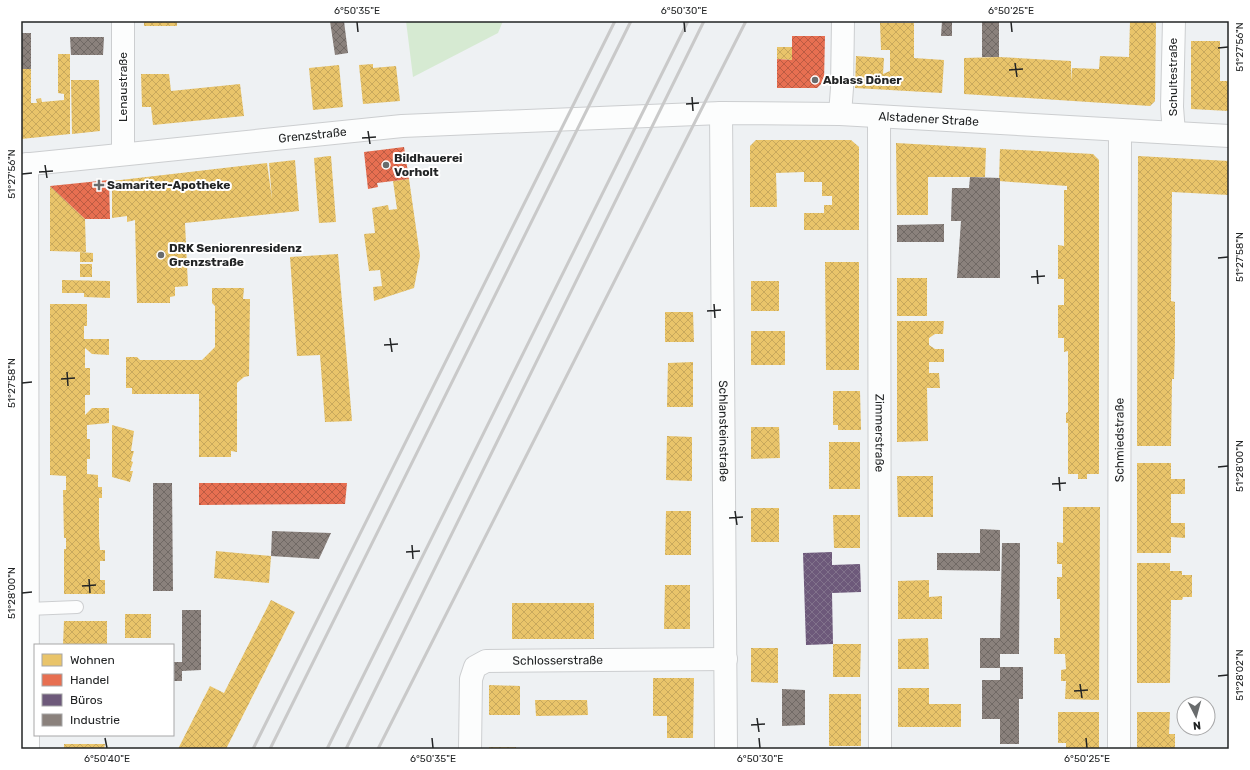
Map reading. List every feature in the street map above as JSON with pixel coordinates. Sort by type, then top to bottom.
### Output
[{"type":"street","name":"Lenaustraße","points":[[123,21],[123,153]]},
{"type":"street","points":[[840,114],[843,21]]},
{"type":"street","name":"Schultestraße","points":[[1174,21],[1172,107],[1174,133]]},
{"type":"street","name":"Alstadener Straße","points":[[629,117],[722,114],[840,114],[1229,136]]},
{"type":"street","name":"Schlansteinstraße","points":[[722,114],[726,749]]},
{"type":"street","name":"Zimmerstraße","points":[[879,116],[880,749]]},
{"type":"street","name":"Grenzstraße","points":[[24,164],[402,126],[629,117]]},
{"type":"street","name":"Schmiedstraße","points":[[1119,749],[1120,130]]},
{"type":"street","points":[[24,164],[28,749]]},
{"type":"street","name":"Schlosserstraße","points":[[470,749],[471,679],[475,667],[486,660],[726,659]]},
{"type":"lane","points":[[28,609],[78,607]]},
{"type":"green space","points":[[406,21],[503,21],[498,33],[413,77]]},
{"type":"building: Wohnen","points":[[144,21],[177,21],[177,26],[144,26]]},
{"type":"building: Wohnen","points":[[1130,21],[1156,21],[1155,101],[1150,106],[964,94],[964,58],[999,57],[1071,61],[1071,82],[1072,68],[1099,69],[1100,56],[1129,57]]},
{"type":"building: Wohnen","points":[[880,23],[914,23],[914,58],[944,60],[942,93],[855,88],[856,56],[884,58],[883,74],[890,71],[890,50],[881,50]]},
{"type":"building: Wohnen","points":[[1191,41],[1220,41],[1220,81],[1229,81],[1229,111],[1191,109]]},
{"type":"building: Wohnen","points":[[777,47],[792,47],[792,60],[777,59]]},
{"type":"building: Wohnen","points":[[58,54],[70,54],[70,134],[21,139],[21,69],[31,69],[31,103],[37,103],[36,99],[41,98],[42,102],[64,100],[64,94],[58,93]]},
{"type":"building: Wohnen","points":[[373,64],[373,68],[396,66],[400,101],[363,104],[359,65]]},
{"type":"building: Wohnen","points":[[339,65],[343,107],[313,110],[309,68]]},
{"type":"building: Wohnen","points":[[141,74],[169,74],[171,91],[240,84],[244,116],[153,125],[151,107],[142,107]]},
{"type":"building: Wohnen","points":[[71,80],[99,80],[100,131],[72,134]]},
{"type":"building: Wohnen","points":[[756,140],[851,140],[859,147],[859,230],[804,230],[804,213],[824,213],[824,205],[832,205],[832,196],[822,196],[822,182],[804,182],[804,172],[776,173],[777,207],[750,207],[750,146]]},
{"type":"building: Wohnen","points":[[896,143],[986,148],[985,177],[928,177],[928,215],[897,215]]},
{"type":"building: Wohnen","points":[[1000,149],[1093,154],[1099,160],[1099,474],[1087,474],[1087,479],[1078,479],[1078,474],[1068,474],[1068,423],[1066,423],[1066,413],[1068,412],[1068,351],[1064,352],[1064,338],[1058,338],[1058,305],[1064,305],[1064,279],[1058,279],[1058,245],[1064,246],[1064,190],[1067,190],[1067,186],[999,181]]},
{"type":"building: Wohnen","points":[[331,156],[336,222],[319,223],[314,158]]},
{"type":"building: Wohnen","points":[[1138,156],[1229,161],[1229,195],[1172,192],[1171,301],[1175,302],[1175,341],[1174,379],[1172,379],[1171,446],[1137,446]]},
{"type":"building: Wohnen","name":"DRK Seniorenresidenz Grenzstraße","points":[[295,160],[299,211],[185,223],[188,286],[175,287],[175,296],[170,297],[170,303],[137,303],[135,220],[127,222],[127,216],[112,218],[112,181],[267,163],[272,199],[269,163]]},
{"type":"building: Wohnen","points":[[409,179],[420,256],[414,288],[374,301],[373,287],[382,286],[380,270],[369,271],[364,234],[375,233],[372,208],[388,205],[389,210],[397,209],[393,181]]},
{"type":"building: Wohnen","points":[[50,186],[85,219],[86,252],[50,251]]},
{"type":"building: Wohnen","points":[[80,252],[93,253],[93,262],[80,262]]},
{"type":"building: Wohnen","points":[[338,254],[352,421],[325,422],[320,355],[297,356],[290,257]]},
{"type":"building: Wohnen","points":[[825,262],[859,262],[859,370],[826,370]]},
{"type":"building: Wohnen","points":[[80,264],[92,264],[92,277],[80,277]]},
{"type":"building: Wohnen","points":[[897,278],[927,278],[927,316],[897,316]]},
{"type":"building: Wohnen","points":[[62,280],[110,281],[110,298],[84,297],[84,293],[62,293]]},
{"type":"building: Wohnen","points":[[751,281],[779,281],[779,311],[751,311]]},
{"type":"building: Wohnen","points":[[212,288],[244,288],[243,299],[250,299],[249,376],[244,377],[237,383],[237,452],[231,451],[231,457],[199,457],[199,394],[132,394],[132,388],[126,388],[126,357],[137,357],[140,360],[202,360],[215,347],[215,306],[212,303]]},
{"type":"building: Wohnen","points":[[50,304],[87,304],[87,326],[84,326],[84,339],[109,339],[109,355],[92,354],[85,348],[85,368],[90,368],[90,395],[85,395],[85,415],[92,408],[109,408],[109,423],[87,425],[87,439],[90,439],[90,459],[87,459],[87,474],[98,475],[98,487],[102,487],[102,498],[99,498],[99,537],[100,550],[105,550],[105,561],[100,561],[100,580],[105,580],[105,594],[64,594],[64,549],[66,549],[66,538],[64,538],[63,490],[66,490],[66,476],[50,475]]},
{"type":"building: Wohnen","points":[[665,312],[693,312],[694,342],[665,342]]},
{"type":"building: Wohnen","points":[[897,321],[944,321],[943,334],[935,334],[929,338],[929,345],[935,349],[944,349],[944,362],[929,362],[929,373],[939,373],[940,388],[927,388],[928,441],[897,442]]},
{"type":"building: Wohnen","points":[[751,331],[785,331],[785,365],[751,365]]},
{"type":"building: Wohnen","points":[[693,362],[693,407],[667,407],[668,363]]},
{"type":"building: Wohnen","points":[[833,391],[860,391],[861,430],[838,430],[838,425],[833,425]]},
{"type":"building: Wohnen","points":[[112,425],[134,431],[131,451],[134,451],[131,461],[133,462],[130,471],[133,471],[130,482],[112,477]]},
{"type":"building: Wohnen","points":[[751,427],[779,427],[780,458],[751,459]]},
{"type":"building: Wohnen","points":[[667,436],[692,437],[692,481],[666,480]]},
{"type":"building: Wohnen","points":[[829,442],[860,442],[860,489],[829,489]]},
{"type":"building: Wohnen","points":[[1137,463],[1171,463],[1171,479],[1185,479],[1185,494],[1171,494],[1171,523],[1185,523],[1185,538],[1171,537],[1171,553],[1137,553]]},
{"type":"building: Wohnen","points":[[897,476],[933,476],[933,517],[898,517]]},
{"type":"building: Wohnen","points":[[1063,507],[1100,507],[1099,700],[1065,699],[1066,681],[1061,681],[1061,670],[1066,669],[1065,654],[1054,654],[1054,638],[1060,638],[1060,599],[1057,599],[1057,577],[1062,577],[1062,564],[1057,564],[1057,542],[1063,543]]},
{"type":"building: Wohnen","points":[[751,508],[779,508],[779,542],[751,542]]},
{"type":"building: Wohnen","points":[[666,511],[691,511],[691,555],[665,555]]},
{"type":"building: Wohnen","points":[[833,515],[860,515],[860,548],[834,548]]},
{"type":"building: Wohnen","points":[[216,551],[271,556],[269,583],[214,578]]},
{"type":"building: Wohnen","points":[[1137,563],[1170,563],[1170,571],[1182,571],[1182,575],[1192,575],[1192,597],[1183,597],[1182,600],[1171,600],[1170,683],[1137,683]]},
{"type":"building: Wohnen","points":[[929,580],[929,597],[942,596],[942,619],[898,619],[898,581]]},
{"type":"building: Wohnen","points":[[665,585],[690,585],[690,629],[664,629]]},
{"type":"building: Wohnen","points":[[271,600],[295,612],[226,749],[178,749],[210,686],[224,693]]},
{"type":"building: Wohnen","points":[[512,603],[594,603],[594,639],[512,639]]},
{"type":"building: Wohnen","points":[[125,614],[151,614],[151,638],[125,638]]},
{"type":"building: Wohnen","points":[[64,621],[107,621],[107,644],[63,644]]},
{"type":"building: Wohnen","points":[[928,638],[929,669],[898,669],[898,639]]},
{"type":"building: Wohnen","points":[[833,644],[861,644],[860,677],[833,677]]},
{"type":"building: Wohnen","points":[[751,648],[778,648],[778,683],[751,682]]},
{"type":"building: Wohnen","points":[[653,678],[694,678],[693,738],[667,738],[667,716],[653,716]]},
{"type":"building: Wohnen","points":[[489,685],[520,686],[520,715],[489,715]]},
{"type":"building: Wohnen","points":[[898,688],[929,688],[929,704],[961,704],[961,727],[898,727]]},
{"type":"building: Wohnen","points":[[829,694],[861,694],[861,746],[829,746]]},
{"type":"building: Wohnen","points":[[535,700],[587,700],[588,715],[536,716]]},
{"type":"building: Wohnen","points":[[1058,712],[1099,712],[1099,749],[1066,749],[1066,743],[1058,743]]},
{"type":"building: Wohnen","points":[[1137,712],[1170,712],[1169,734],[1175,734],[1175,749],[1137,749]]},
{"type":"building: Wohnen","points":[[64,744],[105,744],[104,749],[64,749]]},
{"type":"building: Wohnen","points":[[489,747],[516,747],[516,749],[489,749]]},
{"type":"building: Handel","points":[[792,36],[825,36],[824,81],[817,88],[777,88],[777,59],[792,60]]},
{"type":"building: Handel","name":"Bildhauerei Vorholt","points":[[404,147],[409,179],[377,183],[378,187],[368,189],[364,152]]},
{"type":"building: Handel","points":[[109,180],[110,219],[85,219],[50,186]]},
{"type":"building: Handel","points":[[199,483],[347,483],[345,504],[199,505]]},
{"type":"building: Büros","points":[[832,552],[832,565],[860,564],[861,592],[832,593],[833,644],[806,645],[803,553]]},
{"type":"building: Industrie","points":[[330,21],[344,21],[348,53],[335,55]]},
{"type":"building: Industrie","points":[[942,21],[952,21],[952,36],[941,36]]},
{"type":"building: Industrie","points":[[982,21],[999,21],[999,57],[982,57]]},
{"type":"building: Industrie","points":[[21,33],[31,33],[31,69],[21,69]]},
{"type":"building: Industrie","points":[[70,37],[104,37],[103,55],[71,55]]},
{"type":"building: Industrie","points":[[970,177],[1000,178],[1000,278],[957,278],[961,221],[951,221],[952,188],[969,188]]},
{"type":"building: Industrie","points":[[944,224],[944,242],[897,242],[897,225]]},
{"type":"building: Industrie","points":[[153,483],[172,483],[173,591],[153,591]]},
{"type":"building: Industrie","points":[[980,529],[1000,530],[1000,571],[937,570],[937,553],[980,553]]},
{"type":"building: Industrie","points":[[272,531],[331,533],[319,559],[271,556]]},
{"type":"building: Industrie","points":[[1002,543],[1020,543],[1019,654],[1000,654],[1000,667],[1023,667],[1023,699],[1019,699],[1019,744],[1000,744],[1000,719],[982,719],[982,680],[1000,680],[1000,668],[980,668],[980,638],[1000,638]]},
{"type":"building: Industrie","points":[[182,610],[201,610],[201,670],[182,671],[182,681],[174,681],[174,662],[182,662]]},
{"type":"building: Industrie","points":[[782,689],[805,690],[805,725],[782,726]]},
{"type":"railway","points":[[253,749],[615,21]]},
{"type":"railway","points":[[270,749],[631,21]]},
{"type":"railway","points":[[327,749],[688,21]]},
{"type":"railway","points":[[346,749],[704,21]]},
{"type":"railway","points":[[378,749],[746,21]]},
{"type":"place","name":"Ablass Döner","points":[[815,80]]},
{"type":"place","name":"Bildhauerei Vorholt","points":[[386,165]]},
{"type":"place","name":"Samariter-Apotheke","points":[[99,185]]},
{"type":"place","name":"DRK Seniorenresidenz Grenzstraße","points":[[161,255]]}]
